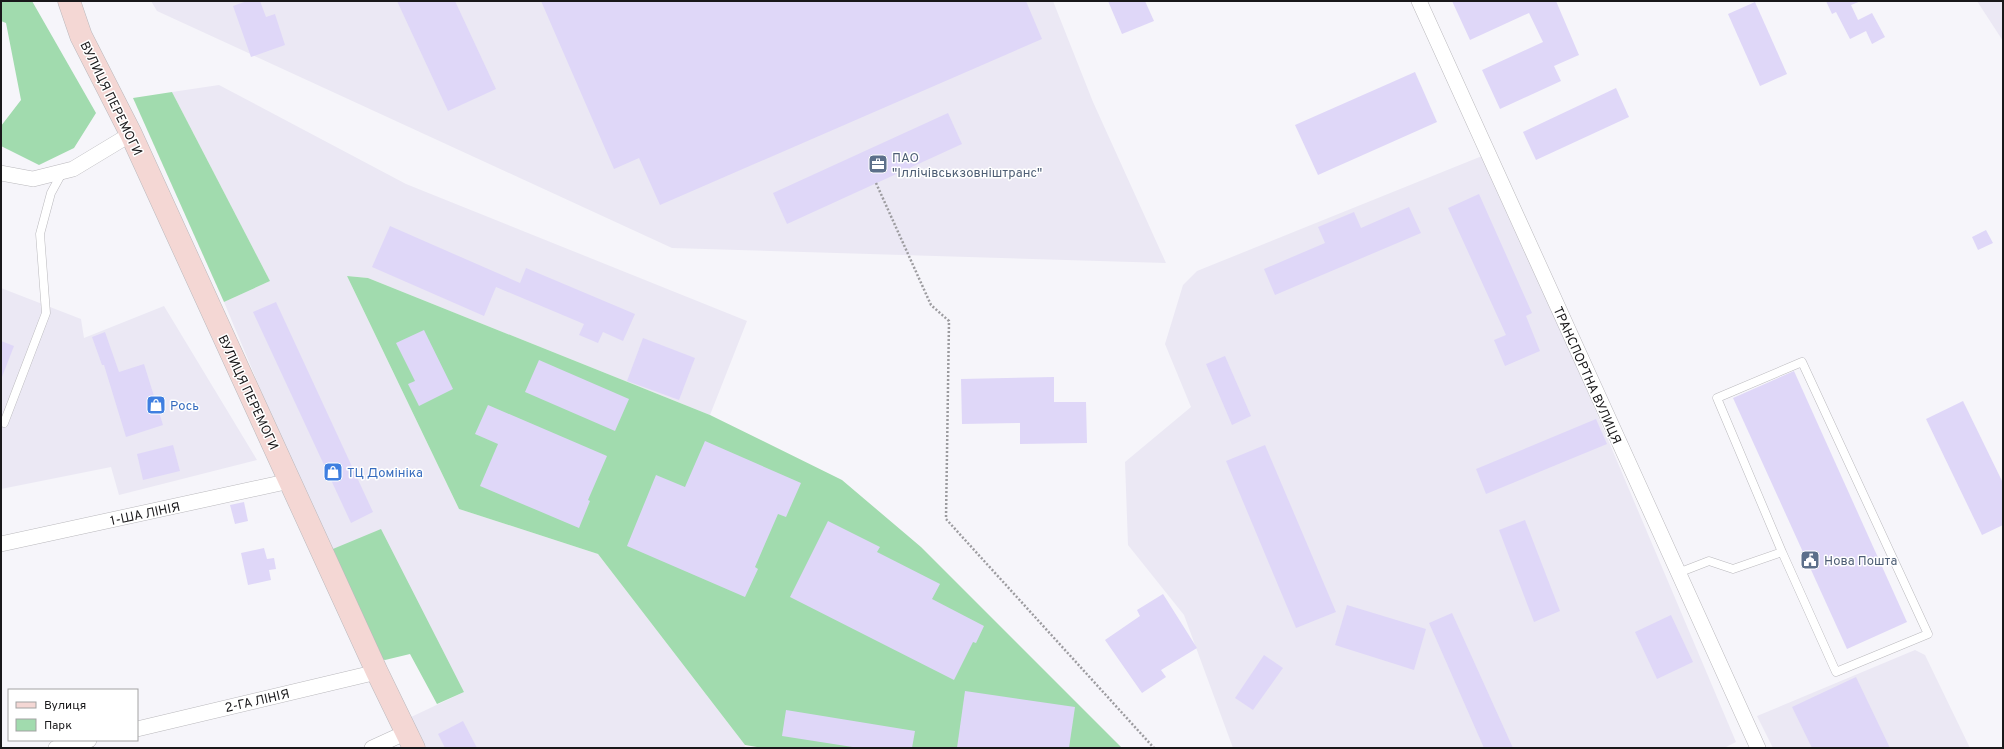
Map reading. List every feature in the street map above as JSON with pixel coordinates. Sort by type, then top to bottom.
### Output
[{"type":"main road","name":"ВУЛИЦЯ ПЕРЕМОГИ","points":[[69,1],[81,36],[130,134],[377,672],[411,740]]},
{"type":"street","name":"ТРАНСПОРТНА ВУЛИЦЯ","points":[[1419,1],[1758,748]]},
{"type":"street","points":[[1,173],[33,179],[73,169],[130,134]]},
{"type":"street","name":"1-ША ЛІНІЯ","points":[[1,544],[290,481]]},
{"type":"street","name":"2-ГА ЛІНІЯ","points":[[138,729],[377,672]]},
{"type":"street","points":[[372,748],[411,740]]},
{"type":"street","points":[[56,748],[85,741]]},
{"type":"lane","points":[[1,422],[4,423],[46,313],[40,234],[51,193],[64,171]]},
{"type":"lane","points":[[1802,362],[1928,634],[1836,672],[1782,552],[1717,398],[1802,362]]},
{"type":"lane","points":[[1678,573],[1709,561],[1733,569],[1782,552]]},
{"type":"path","points":[[876,183],[931,305],[949,321],[946,519],[1154,748]]},
{"type":"shaded area","points":[[151,1],[1053,1],[1093,102],[1166,263],[672,248],[157,11]]},
{"type":"shaded area","points":[[1977,1],[2003,1],[2003,41]]},
{"type":"shaded area","points":[[219,85],[406,184],[747,321],[710,415],[368,278],[347,276],[459,509],[598,554],[745,745],[744,748],[422,748],[409,718],[464,692],[328,551],[224,302],[270,281],[172,92]]},
{"type":"shaded area","points":[[1487,154],[1736,742],[1724,748],[1233,748],[1184,615],[1128,545],[1125,462],[1191,407],[1165,344],[1183,285],[1197,271]]},
{"type":"shaded area","points":[[1,288],[81,319],[84,338],[164,306],[257,460],[119,495],[111,467],[1,489]]},
{"type":"shaded area","points":[[1915,650],[1925,655],[1970,748],[1773,748],[1757,716]]},
{"type":"green space","points":[[1,1],[32,1],[96,113],[74,148],[39,165],[1,146],[1,126],[21,100],[6,23],[1,21]]},
{"type":"green space","points":[[172,92],[270,281],[224,302],[133,98]]},
{"type":"green space","points":[[347,276],[368,278],[710,415],[842,480],[921,547],[1122,748],[763,748],[745,745],[598,554],[459,509]]},
{"type":"green space","points":[[381,529],[464,692],[437,704],[410,654],[385,660],[378,658],[328,551]]},
{"type":"building","points":[[247,1],[260,1],[266,17],[275,14],[285,45],[251,57],[233,6]]},
{"type":"building","points":[[397,1],[455,1],[496,89],[448,111]]},
{"type":"building","points":[[541,1],[1026,1],[1042,39],[660,205],[639,158],[614,169]]},
{"type":"building","points":[[1108,1],[1145,1],[1154,21],[1122,34]]},
{"type":"building","points":[[1452,1],[1556,1],[1579,55],[1554,66],[1561,81],[1500,109],[1482,70],[1543,42],[1529,13],[1470,40]]},
{"type":"building","points":[[1826,1],[1861,1],[1851,5],[1858,20],[1872,13],[1885,37],[1872,44],[1866,31],[1850,39],[1836,12],[1832,14]]},
{"type":"building","points":[[1755,2],[1787,74],[1760,86],[1728,14]]},
{"type":"building","points":[[1415,72],[1437,122],[1318,175],[1295,125]]},
{"type":"building","points":[[1616,88],[1629,117],[1536,160],[1523,132]]},
{"type":"building","name":"ПАО \"Іллічівськзовніштранс\"","points":[[948,113],[962,144],[787,224],[773,193]]},
{"type":"building","points":[[1479,194],[1532,313],[1526,316],[1540,351],[1505,366],[1494,340],[1506,335],[1448,208]]},
{"type":"building","points":[[1409,207],[1421,233],[1275,295],[1264,269],[1325,243],[1318,227],[1354,212],[1361,228]]},
{"type":"building","points":[[390,226],[520,283],[526,268],[635,314],[623,341],[603,332],[598,343],[579,335],[584,324],[496,287],[484,316],[372,267]]},
{"type":"building","points":[[1986,230],[1993,243],[1978,250],[1972,237]]},
{"type":"building","points":[[276,302],[373,512],[351,523],[253,312]]},
{"type":"building","points":[[424,330],[453,389],[419,406],[408,384],[415,381],[396,343]]},
{"type":"building","points":[[105,332],[119,372],[144,364],[163,425],[126,437],[104,365],[102,365],[92,337]]},
{"type":"building","points":[[643,338],[695,358],[679,400],[627,381]]},
{"type":"building","points":[[1,341],[14,346],[2,377],[1,377]]},
{"type":"building","points":[[1225,356],[1251,416],[1232,425],[1206,364]]},
{"type":"building","points":[[539,360],[629,399],[615,431],[525,392]]},
{"type":"building","points":[[1794,371],[1907,622],[1847,649],[1733,398]]},
{"type":"building","points":[[1054,377],[1054,402],[1086,402],[1087,443],[1020,444],[1020,423],[962,424],[961,379]]},
{"type":"building","points":[[1963,401],[2003,483],[2003,525],[1982,535],[1926,419]]},
{"type":"building","points":[[488,405],[607,456],[588,500],[590,501],[579,528],[480,486],[498,444],[475,434]]},
{"type":"building","points":[[1596,419],[1607,444],[1486,494],[1476,469]]},
{"type":"building","points":[[705,441],[801,483],[786,517],[778,514],[755,567],[758,569],[745,597],[627,546],[656,475],[685,487]]},
{"type":"building","points":[[173,445],[180,471],[143,480],[137,454]]},
{"type":"building","points":[[1265,445],[1336,612],[1296,628],[1226,461]]},
{"type":"building","points":[[244,502],[248,521],[235,524],[230,505]]},
{"type":"building","points":[[1525,520],[1560,611],[1534,622],[1499,530]]},
{"type":"building","points":[[828,521],[880,547],[877,552],[940,584],[932,599],[984,626],[976,643],[973,642],[954,680],[790,597]]},
{"type":"building","points":[[264,548],[267,559],[274,558],[276,569],[269,570],[271,580],[248,585],[241,553]]},
{"type":"building","points":[[1163,594],[1197,648],[1161,670],[1166,677],[1142,693],[1105,640],[1140,616],[1137,610]]},
{"type":"building","points":[[1347,605],[1426,629],[1414,670],[1335,645]]},
{"type":"building","points":[[1452,613],[1513,748],[1484,748],[1429,623]]},
{"type":"building","points":[[1671,615],[1693,662],[1657,679],[1635,632]]},
{"type":"building","points":[[1264,655],[1283,668],[1253,710],[1235,698]]},
{"type":"building","points":[[1856,677],[1890,748],[1812,748],[1792,707]]},
{"type":"building","points":[[965,691],[1075,707],[1069,748],[957,748]]},
{"type":"building","points":[[786,710],[915,731],[912,748],[859,748],[782,736]]},
{"type":"building","points":[[463,721],[477,748],[445,748],[438,734]]},
{"type":"place","name":"ПАО \"Іллічівськзовніштранс\"","points":[[878,164]]},
{"type":"place","name":"Рось","points":[[156,405]]},
{"type":"place","name":"ТЦ Домініка","points":[[333,472]]},
{"type":"place","name":"Нова Пошта","points":[[1810,560]]}]
